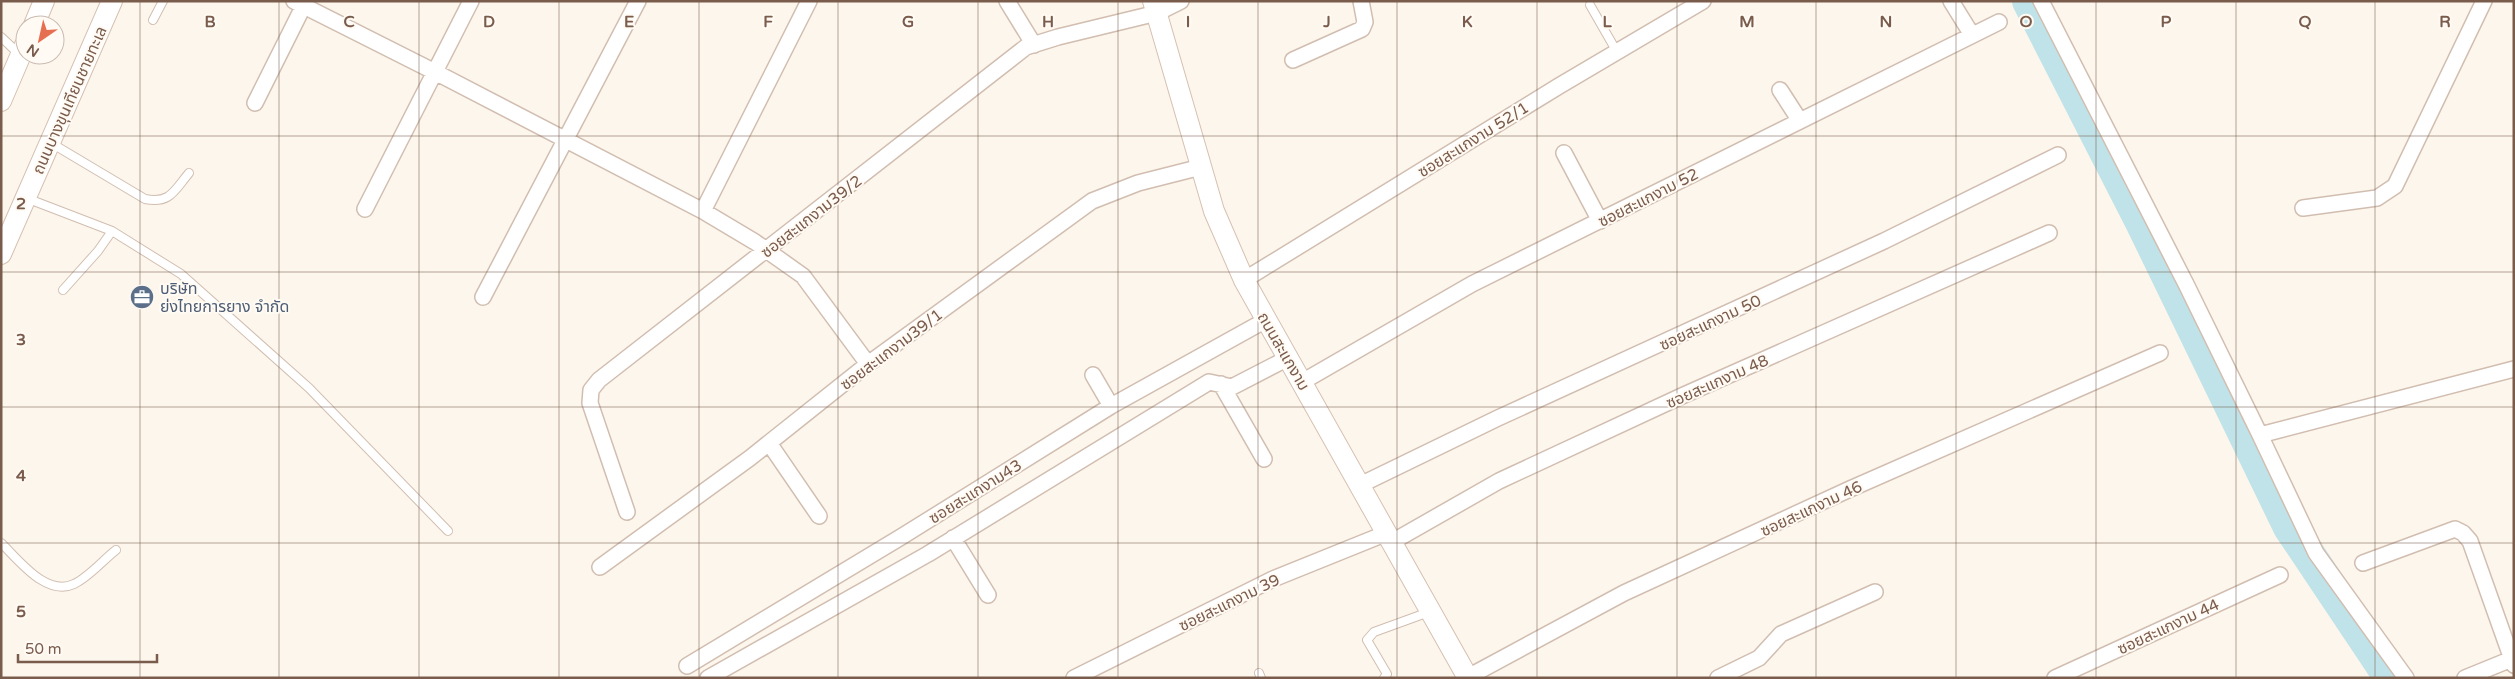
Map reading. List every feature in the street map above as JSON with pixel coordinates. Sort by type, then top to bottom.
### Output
[{"type":"street","points":[[38,15],[44,1]]},
{"type":"street","name":"ถนนบางขุนเทียนชายทะเล","points":[[1,254],[112,1]]},
{"type":"street","points":[[365,209],[471,1]]},
{"type":"street","points":[[484,297],[638,1]]},
{"type":"street","points":[[703,211],[809,1]]},
{"type":"street","points":[[1007,1],[1034,45]]},
{"type":"street","name":"ซอยสะแกงาม39/2","points":[[627,512],[590,403],[591,390],[599,380],[1026,47],[1155,7],[1181,1]]},
{"type":"street","points":[[1293,60],[1362,29],[1366,22],[1361,1]]},
{"type":"street","name":"ซอยสะแกงาม 52/1","points":[[1244,280],[1703,1]]},
{"type":"street","points":[[1951,1],[1972,35]]},
{"type":"street","points":[[2041,1],[2186,284],[2316,553],[2406,678]]},
{"type":"street","points":[[2303,208],[2377,198],[2395,186],[2484,1]]},
{"type":"street","points":[[255,103],[301,3],[703,211],[767,250],[803,276],[868,364]]},
{"type":"street","name":"ถนนสะแกงาม","points":[[1155,7],[1214,211],[1244,280],[1468,677]]},
{"type":"street","name":"ซอยสะแกงาม 52","points":[[1302,382],[1472,284],[1999,22]]},
{"type":"street","points":[[1,102],[17,65]]},
{"type":"street","points":[[1780,90],[1800,121]]},
{"type":"street","points":[[1564,152],[1600,221]]},
{"type":"street","name":"ซอยสะแกงาม 50","points":[[1360,485],[1498,418],[1884,241],[2058,154]]},
{"type":"street","name":"ซอยสะแกงาม39/1","points":[[600,567],[769,443],[868,364],[1092,201],[1138,183],[1201,167]]},
{"type":"street","name":"ซอยสะแกงาม 48","points":[[1390,538],[1499,481],[1684,395],[2048,233]]},
{"type":"street","name":"ซอยสะแกงาม43","points":[[687,666],[901,537],[1111,406],[1266,320]]},
{"type":"street","name":"ซอยสะแกงาม 46","points":[[1468,677],[1624,593],[1859,485],[2160,353]]},
{"type":"street","points":[[708,678],[953,538],[1209,382],[1232,387],[1288,358]]},
{"type":"street","points":[[2260,435],[2514,369]]},
{"type":"street","points":[[1093,375],[1111,406]]},
{"type":"street","points":[[1221,384],[1264,459]]},
{"type":"street","points":[[769,443],[819,516]]},
{"type":"street","points":[[2363,563],[2455,529],[2464,533],[2470,541],[2513,661],[2464,678]]},
{"type":"street","points":[[953,538],[988,595]]},
{"type":"street","name":"ซอยสะแกงาม 39","points":[[1074,678],[1273,579],[1390,538]]},
{"type":"street","name":"ซอยสะแกงาม 44","points":[[2055,678],[2280,575]]},
{"type":"street","points":[[1718,678],[1760,658],[1781,634],[1875,592]]},
{"type":"lane","points":[[153,20],[163,1]]},
{"type":"lane","points":[[1590,5],[1617,52]]},
{"type":"lane","points":[[1,37],[15,45]]},
{"type":"lane","points":[[50,143],[145,200],[160,202],[168,198],[188,174]]},
{"type":"lane","points":[[26,198],[112,231],[181,274],[309,388],[448,531]]},
{"type":"lane","points":[[63,290],[98,251],[112,231]]},
{"type":"lane","points":[[1,543],[37,577],[50,586],[63,587],[75,584],[116,550]]},
{"type":"lane","points":[[1384,678],[1387,674],[1367,640],[1374,632],[1431,611]]},
{"type":"waterway","points":[[2029,1],[2142,222],[2290,527],[2391,678]]},
{"type":"place","name":"บริษัท ย่งไทยการยาง จำกัด","points":[[142,297]]}]
